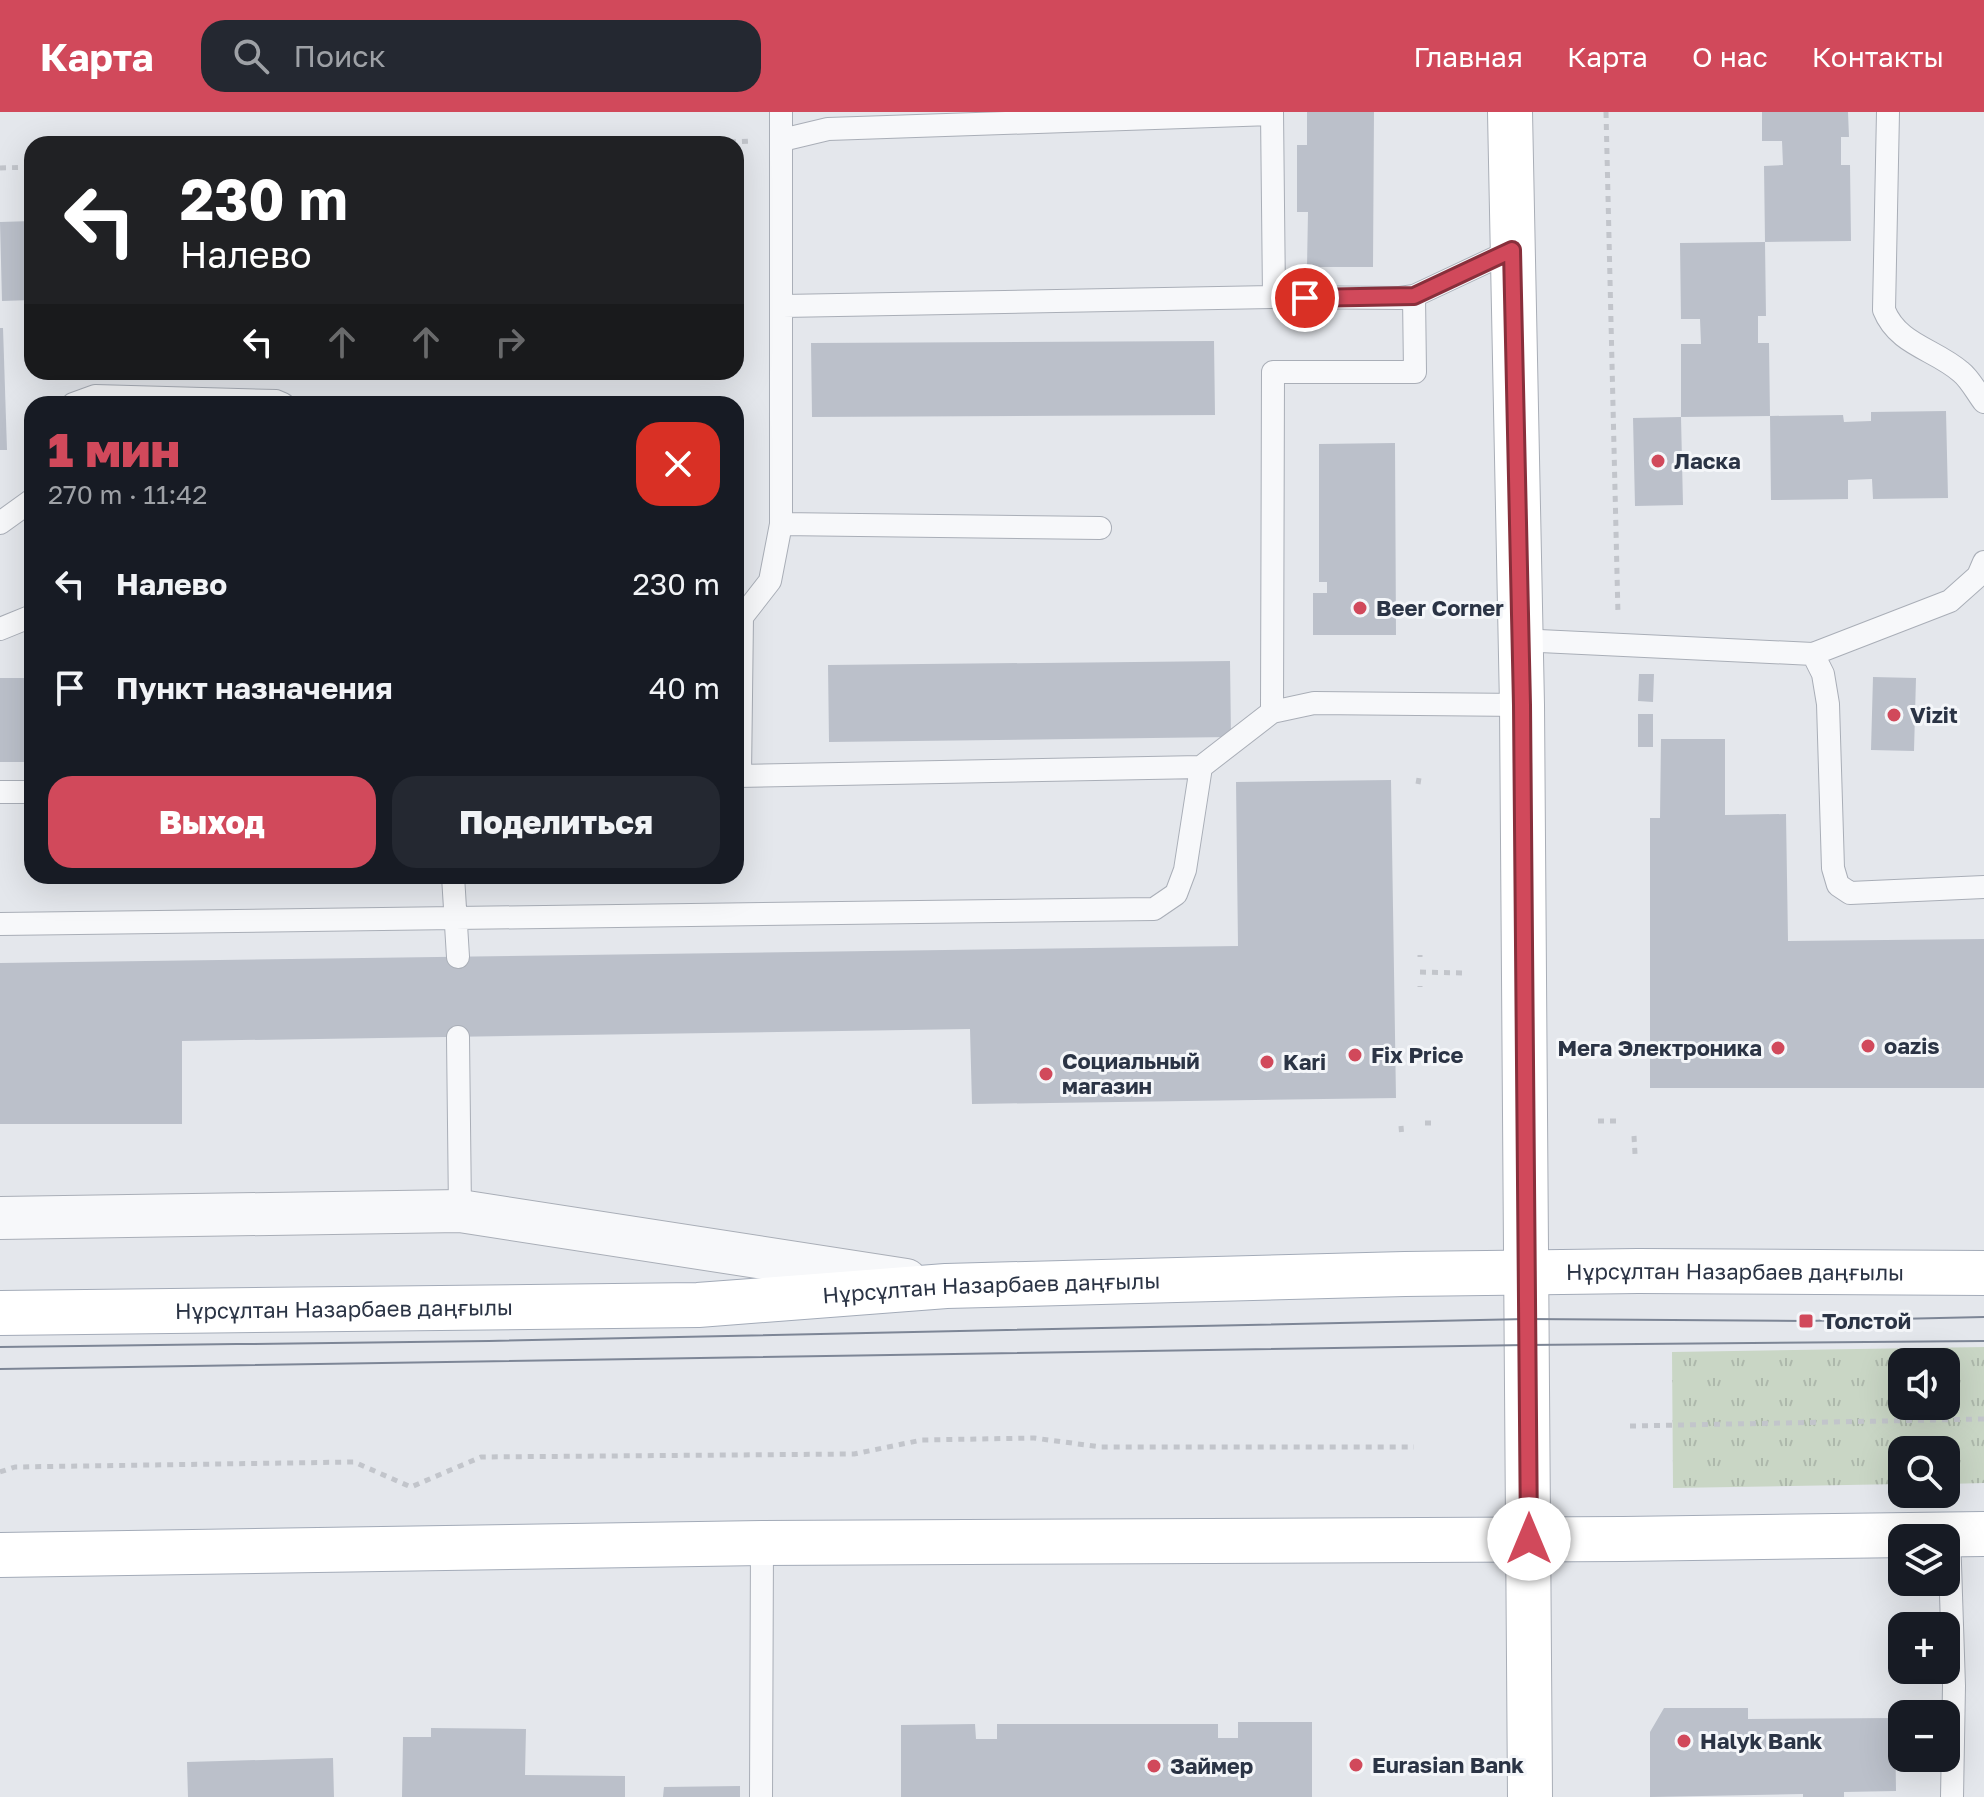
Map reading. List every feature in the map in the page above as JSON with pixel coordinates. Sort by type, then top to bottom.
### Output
[{"type":"main road","points":[[1510,112],[1522,705],[1530,1797]]},
{"type":"main road","name":"Нұрсұлтан Назарбаев даңғылы","points":[[0,1313],[698,1305],[946,1286],[1526,1272],[1984,1273]]},
{"type":"main road","points":[[0,1555],[762,1543],[1967,1534]]},
{"type":"street","points":[[0,1218],[460,1211],[946,1286]]},
{"type":"lane","points":[[744,611],[770,581],[781,524],[781,112]]},
{"type":"lane","points":[[1888,112],[1884,310],[1890,324],[1901,335],[1962,372],[1984,402]]},
{"type":"lane","points":[[782,140],[828,129],[1272,113],[1274,297]]},
{"type":"lane","points":[[783,306],[1414,296],[1512,250]]},
{"type":"lane","points":[[1272,712],[1273,372],[1415,372],[1414,296]]},
{"type":"lane","points":[[0,523],[24,506]]},
{"type":"lane","points":[[781,524],[1100,528]]},
{"type":"lane","points":[[1521,640],[1813,654],[1950,601],[1978,576],[1984,562]]},
{"type":"lane","points":[[0,629],[24,619]]},
{"type":"lane","points":[[1813,654],[1823,674],[1828,704],[1833,868],[1838,885],[1850,893],[1984,887]]},
{"type":"lane","points":[[744,776],[1201,767],[1272,712],[1314,703],[1522,705]]},
{"type":"lane","points":[[0,924],[1154,909],[1176,894],[1185,870],[1201,767]]},
{"type":"lane","points":[[0,792],[24,792]]},
{"type":"lane","points":[[453,884],[458,957]]},
{"type":"lane","points":[[458,1037],[460,1211]]},
{"type":"lane","points":[[1952,1797],[1954,1686],[1967,1534]]},
{"type":"lane","points":[[761,1797],[762,1543]]},
{"type":"path","points":[[1606,112],[1618,645]]},
{"type":"path","points":[[744,142],[782,140]]},
{"type":"path","points":[[0,168],[24,167]]},
{"type":"path","points":[[1420,972],[1466,973]]},
{"type":"path","points":[[1598,1121],[1618,1121]]},
{"type":"path","points":[[1425,1123],[1435,1123]]},
{"type":"path","points":[[1401,1126],[1402,1138]]},
{"type":"path","points":[[1634,1136],[1635,1154]]},
{"type":"path","points":[[1630,1426],[1984,1419]]},
{"type":"path","points":[[0,1472],[15,1467],[354,1462],[411,1487],[481,1457],[854,1454],[922,1440],[1034,1438],[1101,1447],[1414,1447]]},
{"type":"green space","points":[[1984,1347],[1984,1483],[1960,1484],[1960,1436],[1888,1436],[1888,1484],[1673,1488],[1672,1352],[1888,1349],[1888,1420],[1960,1420],[1960,1348],[1922,1348]]},
{"type":"building","points":[[1307,112],[1374,112],[1373,267],[1307,267],[1308,212],[1297,212],[1297,145],[1307,145]]},
{"type":"building","points":[[1762,112],[1848,112],[1849,137],[1841,137],[1841,165],[1850,165],[1851,241],[1765,242],[1764,166],[1783,165],[1782,141],[1762,141]]},
{"type":"building","points":[[24,221],[24,300],[2,301],[0,222]]},
{"type":"building","points":[[1765,242],[1766,316],[1758,316],[1758,343],[1769,343],[1770,416],[1681,417],[1681,344],[1701,344],[1700,319],[1681,319],[1680,243]]},
{"type":"building","points":[[0,328],[3,328],[7,450],[0,450]]},
{"type":"building","points":[[1214,341],[1215,415],[812,417],[811,343]]},
{"type":"building","points":[[1946,411],[1948,498],[1873,499],[1872,479],[1848,480],[1848,499],[1771,500],[1770,416],[1843,415],[1844,422],[1871,421],[1871,412]]},
{"type":"building","points":[[1681,417],[1683,505],[1635,506],[1633,418]]},
{"type":"building","points":[[1395,443],[1396,635],[1313,635],[1313,593],[1327,593],[1327,582],[1319,582],[1319,444]]},
{"type":"building","points":[[1230,661],[1231,737],[829,742],[828,665]]},
{"type":"building","points":[[1639,674],[1654,674],[1653,702],[1638,701]]},
{"type":"building","points":[[1873,677],[1916,678],[1914,751],[1871,750]]},
{"type":"building","points":[[0,678],[24,678],[24,762],[0,762]]},
{"type":"building","points":[[1638,714],[1653,714],[1653,747],[1638,747]]},
{"type":"building","points":[[1661,739],[1725,739],[1725,815],[1786,814],[1788,941],[1984,939],[1984,1088],[1650,1088],[1650,818],[1660,818]]},
{"type":"building","points":[[1391,780],[1396,1098],[972,1104],[970,1029],[182,1041],[182,1124],[0,1124],[0,963],[1238,946],[1236,782]]},
{"type":"building","points":[[1664,1708],[1748,1708],[1748,1719],[1888,1718],[1888,1772],[1896,1772],[1896,1791],[1844,1792],[1844,1797],[1803,1797],[1803,1794],[1650,1797],[1650,1732]]},
{"type":"building","points":[[1238,1722],[1312,1722],[1312,1797],[901,1797],[901,1725],[975,1724],[976,1739],[997,1739],[997,1724],[1218,1724],[1218,1738],[1238,1738]]},
{"type":"building","points":[[431,1728],[526,1729],[525,1775],[625,1776],[625,1797],[402,1797],[403,1737],[431,1737]]},
{"type":"building","points":[[333,1758],[334,1797],[188,1797],[187,1762]]},
{"type":"building","points":[[740,1786],[740,1797],[663,1797],[664,1787]]},
{"type":"tram line","points":[[0,1347],[489,1341],[1527,1319],[1806,1321],[1984,1317]]},
{"type":"tram line","points":[[0,1369],[1527,1345],[1984,1341]]},
{"type":"place","name":"Ласка","points":[[1658,461]]},
{"type":"place","name":"Beer Corner","points":[[1360,608]]},
{"type":"place","name":"Vizit","points":[[1894,715]]},
{"type":"place","name":"oazis","points":[[1868,1046]]},
{"type":"place","name":"Мега Электроника","points":[[1778,1048]]},
{"type":"place","name":"Fix Price","points":[[1355,1055]]},
{"type":"place","name":"Kari","points":[[1267,1062]]},
{"type":"place","name":"Социальный магазин","points":[[1046,1074]]},
{"type":"place","name":"Толстой","points":[[1806,1321]]},
{"type":"place","name":"Halyk Bank","points":[[1684,1741]]},
{"type":"place","name":"Eurasian Bank","points":[[1356,1765]]},
{"type":"place","name":"Займер","points":[[1154,1766]]},
{"type":"route","points":[[1305,298],[1414,296],[1512,250],[1522,705],[1529,1539]]}]
